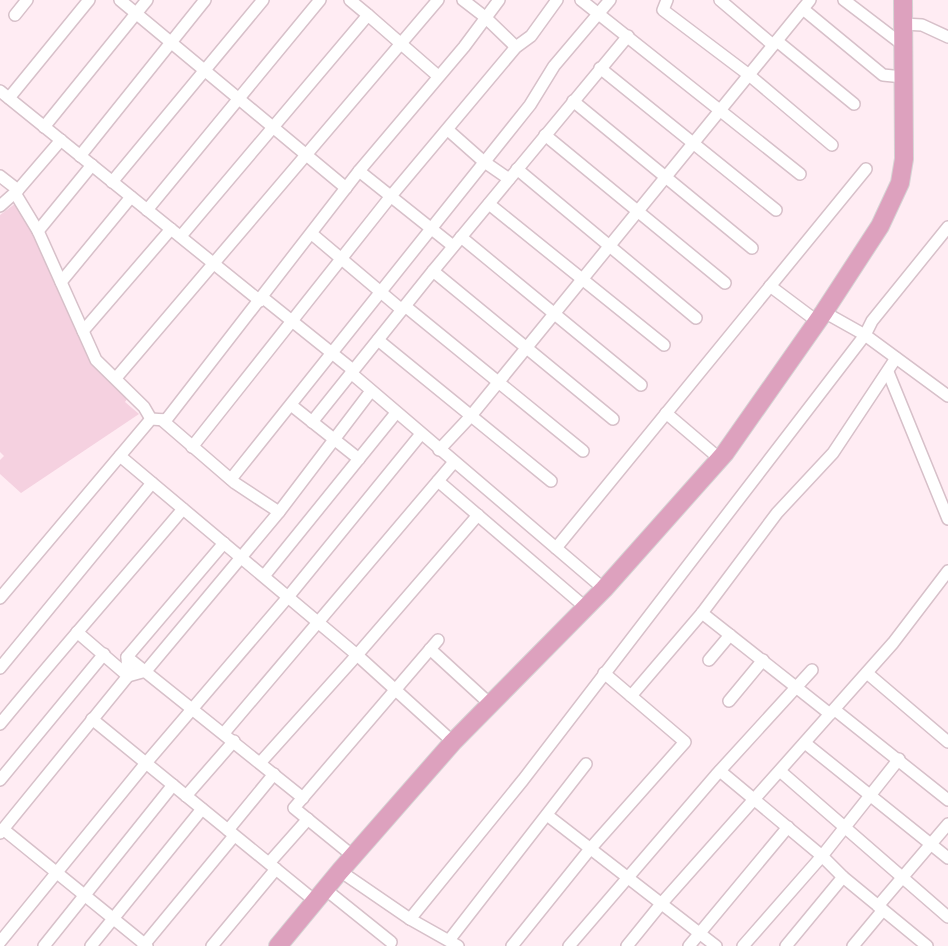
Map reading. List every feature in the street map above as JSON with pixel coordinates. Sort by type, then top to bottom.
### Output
[{"type":"main road","points":[[278,946],[340,871],[453,742],[584,607],[604,589],[720,459],[821,317],[880,226],[900,184],[904,159],[903,0]]},
{"type":"street","points":[[15,15],[27,0]]},
{"type":"street","points":[[9,98],[89,0]]},
{"type":"street","points":[[120,0],[170,44],[205,70],[346,188]]},
{"type":"street","points":[[44,127],[147,0]]},
{"type":"street","points":[[80,156],[205,0]]},
{"type":"street","points":[[112,182],[263,0]]},
{"type":"street","points":[[147,210],[320,0]]},
{"type":"street","points":[[350,0],[438,76]]},
{"type":"street","points":[[116,378],[438,0]]},
{"type":"street","points":[[462,0],[485,17],[516,47]]},
{"type":"street","points":[[0,598],[120,456],[156,420],[166,420],[359,171],[499,0]]},
{"type":"street","points":[[192,447],[391,196],[516,47],[531,36],[557,0]]},
{"type":"street","points":[[581,0],[721,109],[800,174]]},
{"type":"street","points":[[231,479],[432,229],[483,161],[530,105],[554,66],[610,0]]},
{"type":"street","points":[[667,0],[663,10],[749,75],[832,145]]},
{"type":"street","points":[[720,0],[854,104]]},
{"type":"street","points":[[844,0],[903,45]]},
{"type":"street","points":[[439,450],[470,417],[807,4],[883,74],[903,77]]},
{"type":"street","points":[[181,236],[368,15]]},
{"type":"street","points":[[903,24],[922,26],[948,37]]},
{"type":"street","points":[[312,422],[433,271],[628,36]]},
{"type":"street","points":[[600,68],[776,210]]},
{"type":"street","points":[[0,91],[214,264],[293,320],[332,353],[396,414],[604,589]]},
{"type":"street","points":[[573,101],[752,248]]},
{"type":"street","points":[[448,130],[483,161],[509,179]]},
{"type":"street","points":[[545,135],[725,283]]},
{"type":"street","points":[[0,206],[17,192],[61,140]]},
{"type":"street","points":[[38,231],[92,166]]},
{"type":"street","points":[[517,169],[696,318]]},
{"type":"street","points":[[556,548],[866,169]]},
{"type":"street","points":[[359,171],[432,229],[457,242],[554,313],[641,385]]},
{"type":"street","points":[[0,176],[17,192],[38,231],[96,360],[156,420],[231,479],[279,512]]},
{"type":"street","points":[[61,282],[131,197]]},
{"type":"street","points":[[489,204],[664,345]]},
{"type":"street","points":[[410,919],[523,780],[865,335],[872,321],[948,227]]},
{"type":"street","points":[[83,330],[170,229]]},
{"type":"street","points":[[312,234],[381,292],[404,308],[583,451]]},
{"type":"street","points":[[433,271],[613,419]]},
{"type":"street","points":[[770,286],[821,317],[865,335],[948,396]]},
{"type":"street","points":[[378,340],[470,417],[551,481]]},
{"type":"street","points":[[631,696],[702,613],[777,513],[833,453],[896,358]]},
{"type":"street","points":[[888,372],[948,519]]},
{"type":"street","points":[[274,774],[145,945],[2,831],[128,676],[146,671],[241,558],[279,512],[371,391]]},
{"type":"street","points":[[291,405],[359,459]]},
{"type":"street","points":[[666,413],[720,459]]},
{"type":"street","points":[[264,576],[396,414]]},
{"type":"street","points":[[0,942],[146,763],[288,597],[421,434]]},
{"type":"street","points":[[120,456],[357,655],[453,742]]},
{"type":"street","points":[[224,733],[454,462]]},
{"type":"street","points":[[438,481],[584,607]]},
{"type":"street","points":[[0,668],[152,483]]},
{"type":"street","points":[[0,724],[183,509]]},
{"type":"street","points":[[260,763],[357,655],[478,515]]},
{"type":"street","points":[[128,676],[128,656],[224,543]]},
{"type":"street","points":[[627,946],[661,904],[867,673],[948,571]]},
{"type":"street","points":[[702,613],[797,686],[899,759],[948,800]]},
{"type":"street","points":[[77,632],[128,676]]},
{"type":"street","points":[[709,660],[730,635]]},
{"type":"street","points":[[353,856],[294,808],[394,688],[434,645],[490,704]]},
{"type":"street","points":[[0,780],[104,654]]},
{"type":"street","points":[[128,656],[303,798]]},
{"type":"street","points":[[729,701],[763,660]]},
{"type":"street","points":[[570,946],[627,877],[812,670]]},
{"type":"street","points":[[512,946],[590,849],[685,742],[604,673]]},
{"type":"street","points":[[867,673],[948,742]]},
{"type":"street","points":[[92,719],[272,866],[391,942]]},
{"type":"street","points":[[186,796],[234,741]]},
{"type":"street","points":[[805,743],[948,858]]},
{"type":"street","points":[[743,946],[822,856],[899,759]]},
{"type":"street","points":[[340,871],[410,919],[454,943],[586,764]]},
{"type":"street","points":[[720,771],[881,908],[913,942],[927,946]]},
{"type":"street","points":[[780,771],[901,879],[948,918]]},
{"type":"street","points":[[44,946],[173,785]]},
{"type":"street","points":[[91,946],[202,809]]},
{"type":"street","points":[[547,815],[716,946]]},
{"type":"street","points":[[212,946],[308,819]]},
{"type":"street","points":[[853,946],[901,879],[948,824]]},
{"type":"street","points":[[689,946],[788,827]]},
{"type":"street","points":[[786,946],[843,877]]},
{"type":"shaded area","points":[[16,203],[33,231],[93,363],[129,396],[125,402],[139,414],[21,493],[0,474],[0,460],[4,456],[0,452],[0,215]]}]
